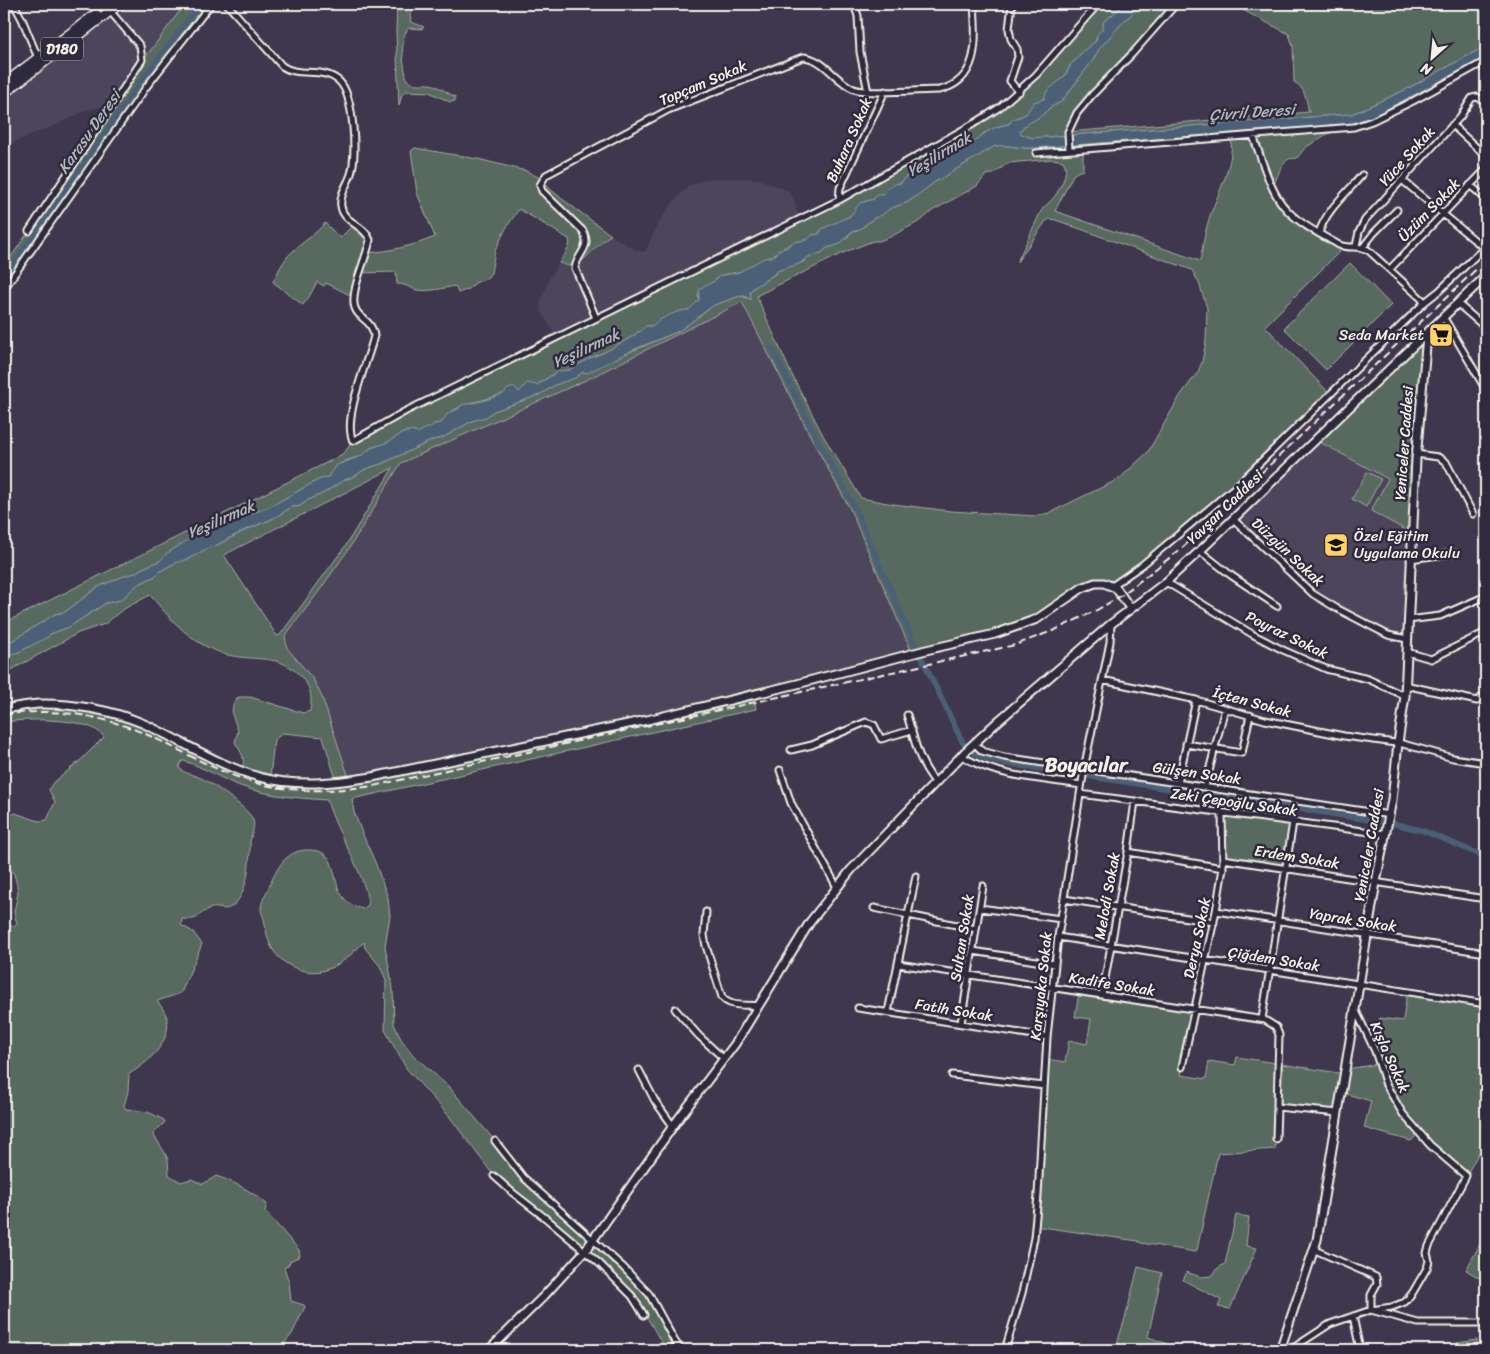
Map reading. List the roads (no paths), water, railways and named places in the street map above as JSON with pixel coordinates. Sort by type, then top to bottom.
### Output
[{"type":"highway","name":"D180","points":[[4,84],[110,7],[119,4]]},
{"type":"highway","name":"D180","points":[[4,93],[110,7]]},
{"type":"street","points":[[14,4],[38,58]]},
{"type":"street","points":[[4,289],[147,86],[211,4]]},
{"type":"street","points":[[227,4],[282,66],[293,71],[320,73],[330,76],[341,84],[347,95],[355,153],[351,175],[342,196],[341,208],[350,221],[368,235],[370,240],[356,286],[354,305],[358,314],[370,323],[374,336],[351,416],[350,430],[353,441],[406,411],[839,200],[975,123],[1019,92],[1098,4]]},
{"type":"street","name":"Buhara Sokak","points":[[854,4],[858,16],[860,52],[868,92]]},
{"type":"street","name":"Topçam Sokak","points":[[596,318],[575,268],[579,256],[585,248],[586,237],[583,231],[542,191],[540,185],[544,177],[559,167],[668,110],[802,57],[818,62],[851,88],[868,92],[939,90],[947,88],[958,81],[968,70],[973,55],[976,35],[974,4]]},
{"type":"street","points":[[1012,4],[1009,29],[1018,49],[1018,57],[1010,81],[1019,92]]},
{"type":"street","points":[[1069,148],[1068,135],[1072,123],[1084,104],[1176,4]]},
{"type":"street","points":[[29,231],[142,60],[140,46],[110,7]]},
{"type":"street","points":[[1036,153],[1069,148],[1346,129],[1360,126],[1413,101],[1486,62]]},
{"type":"street","name":"Buhara Sokak","points":[[839,200],[840,188],[885,91]]},
{"type":"street","name":"Yüce Sokak","points":[[1356,246],[1362,224],[1452,125],[1474,97],[1486,102]]},
{"type":"street","points":[[1452,125],[1486,156]]},
{"type":"street","points":[[1253,136],[1273,188],[1282,205],[1295,217],[1344,247],[1356,246],[1374,254],[1425,302]]},
{"type":"street","name":"Üzüm Sokak","points":[[1390,269],[1486,169]]},
{"type":"street","points":[[1319,233],[1329,213],[1362,175]]},
{"type":"street","points":[[1112,586],[1142,565],[1235,487],[1425,302],[1485,247],[1402,180]]},
{"type":"street","points":[[1470,185],[1486,199]]},
{"type":"street","points":[[1363,248],[1374,233],[1396,210]]},
{"type":"street","name":"Yavşan Caddesi","points":[[489,1350],[544,1296],[585,1251],[673,1126],[724,1059],[810,922],[874,844],[968,749],[1111,624],[1166,582],[1200,551],[1486,276]]},
{"type":"street","points":[[1458,304],[1486,328]]},
{"type":"street","points":[[1444,318],[1486,390]]},
{"type":"street","name":"Yeniceler Caddesi","points":[[1280,1350],[1315,1250],[1376,882],[1389,816],[1405,696],[1416,454],[1426,335]]},
{"type":"street","points":[[1416,454],[1438,456],[1446,462],[1473,514]]},
{"type":"street","name":"Düzgün Sokak","points":[[1233,519],[1313,594],[1388,635],[1407,640]]},
{"type":"street","points":[[1200,551],[1232,576],[1277,606]]},
{"type":"street","points":[[1410,559],[1454,553]]},
{"type":"street","name":"Poyraz Sokak","points":[[1166,582],[1282,650],[1326,669],[1368,679],[1405,696]]},
{"type":"street","points":[[4,708],[37,704],[107,713],[140,723],[246,773],[284,782],[329,784],[372,777],[647,720],[1016,628],[1046,614],[1086,586],[1100,583],[1112,586],[1122,595],[1130,608]]},
{"type":"street","points":[[1408,620],[1440,616],[1486,596]]},
{"type":"street","name":"Karşıyaka Sokak","points":[[1005,1350],[1022,1293],[1034,1238],[1047,1036],[1058,937],[1083,771],[1110,642],[1111,624]]},
{"type":"street","points":[[1407,652],[1431,659],[1486,632]]},
{"type":"street","name":"İçten Sokak","points":[[1102,680],[1196,700],[1250,715],[1344,736],[1398,743],[1453,758],[1486,763]]},
{"type":"street","points":[[1405,684],[1477,701],[1486,694]]},
{"type":"street","points":[[1178,783],[1196,700]]},
{"type":"street","points":[[1205,787],[1225,708]]},
{"type":"street","points":[[907,715],[918,756],[935,782]]},
{"type":"street","points":[[1186,744],[1242,753],[1250,715]]},
{"type":"street","points":[[792,750],[866,722],[874,725],[881,739],[912,730]]},
{"type":"street","points":[[968,749],[976,764],[1002,772],[1082,782]]},
{"type":"street","name":"Gülşen Sokak","points":[[968,749],[982,750],[991,754],[1083,771],[1178,783],[1389,816]]},
{"type":"street","points":[[780,770],[791,803],[837,887]]},
{"type":"street","name":"Zeki Çepoğlu Sokak","points":[[1080,794],[1293,822],[1386,831]]},
{"type":"street","name":"Melodi Sokak","points":[[1102,995],[1128,852],[1135,801]]},
{"type":"street","name":"Derya Sokak","points":[[1182,1067],[1214,922],[1223,868],[1222,813]]},
{"type":"street","points":[[1276,1139],[1279,1035],[1276,1027],[1262,1019],[1293,822]]},
{"type":"street","points":[[1128,852],[1223,868]]},
{"type":"street","name":"Erdem Sokak","points":[[1223,859],[1486,899]]},
{"type":"street","points":[[888,1012],[916,876]]},
{"type":"street","name":"Sultan Sokak","points":[[962,1024],[983,886]]},
{"type":"street","points":[[1064,899],[1214,922]]},
{"type":"street","points":[[874,908],[976,929]]},
{"type":"street","points":[[980,908],[1061,919]]},
{"type":"street","name":"Yaprak Sokak","points":[[1216,911],[1486,953]]},
{"type":"street","points":[[706,912],[706,946],[722,997],[733,1004],[758,1006]]},
{"type":"street","name":"Çiğdem Sokak","points":[[1058,937],[1486,1004]]},
{"type":"street","points":[[973,951],[1055,964]]},
{"type":"street","name":"Kadife Sokak","points":[[898,964],[1262,1019]]},
{"type":"street","name":"Fatih Sokak","points":[[858,1008],[1047,1036]]},
{"type":"street","points":[[675,1009],[699,1036],[724,1059]]},
{"type":"street","name":"Kışla Sokak","points":[[1356,1011],[1375,1051],[1386,1085],[1400,1109],[1430,1145],[1466,1176],[1427,1253],[1427,1268],[1409,1298],[1399,1305],[1371,1310]]},
{"type":"street","points":[[639,1070],[655,1101],[673,1126]]},
{"type":"street","points":[[952,1075],[1044,1086]]},
{"type":"street","points":[[1277,1107],[1338,1113]]},
{"type":"street","points":[[495,1141],[523,1177],[593,1239],[649,1294],[681,1350]]},
{"type":"street","points":[[494,1176],[585,1251],[632,1296],[644,1314]]},
{"type":"street","points":[[1315,1250],[1376,1278],[1377,1284],[1370,1295],[1371,1310]]},
{"type":"street","points":[[1290,1350],[1330,1324],[1371,1310],[1418,1322],[1486,1323]]},
{"type":"street","points":[[1354,1316],[1360,1350]]},
{"type":"water","points":[[1126,4],[1146,4],[1139,7],[1122,23],[1099,49],[1093,60],[1061,102],[1024,126],[1020,131],[1021,134],[1032,138],[1352,114],[1405,90],[1486,46],[1486,57],[1370,118],[1354,124],[1033,148],[995,146],[935,182],[908,202],[889,209],[860,229],[850,233],[840,244],[808,257],[799,264],[777,271],[753,288],[750,292],[751,300],[745,296],[740,296],[714,305],[679,331],[635,349],[587,373],[583,372],[575,378],[555,385],[539,395],[494,411],[486,417],[472,421],[442,438],[433,440],[381,464],[365,469],[300,506],[292,507],[274,518],[243,531],[188,559],[175,563],[137,585],[121,600],[106,603],[69,627],[50,634],[48,637],[21,651],[4,657],[4,646],[55,614],[65,612],[98,587],[160,561],[166,554],[191,538],[271,506],[318,480],[328,477],[337,465],[361,456],[371,448],[386,443],[403,433],[410,431],[418,433],[426,428],[430,428],[434,424],[441,423],[448,413],[462,405],[483,401],[503,394],[508,389],[514,387],[519,392],[527,383],[537,385],[558,371],[569,370],[605,352],[640,332],[646,326],[652,326],[664,317],[689,310],[699,300],[699,290],[719,276],[739,272],[764,258],[777,254],[778,250],[788,247],[793,242],[807,240],[812,235],[819,234],[822,229],[850,216],[860,203],[874,199],[877,194],[884,194],[889,187],[901,183],[905,177],[918,174],[926,165],[939,162],[942,156],[950,154],[966,141],[975,142],[990,130],[1009,124],[1012,120],[1026,114],[1034,102],[1044,99],[1046,92],[1065,76],[1071,64],[1096,41],[1097,35],[1103,28],[1103,22]]},
{"type":"waterway","name":"Karasu Deresi","points":[[4,279],[142,80],[200,4]]},
{"type":"waterway","points":[[772,348],[818,441],[855,508],[911,636],[963,743],[976,754],[1002,763],[1396,824],[1424,831],[1486,857]]},
{"type":"railway","points":[[4,715],[41,712],[78,714],[131,728],[217,769],[245,780],[288,789],[344,789],[373,786],[1015,645],[1055,630],[1097,610],[1122,595],[1181,549],[1486,260]]},
{"type":"place","name":"Seda Market","points":[[1441,335]]},
{"type":"place","name":"Özel Eğitim Uygulama Okulu","points":[[1336,545]]},
{"type":"district","name":"Boyacılar","points":[[1086,765]]},
{"type":"water label","name":"Çivril Deresi","points":[[1252,112]]},
{"type":"water label","name":"Yeşilırmak","points":[[939,154]]},
{"type":"water label","name":"Yeşilırmak","points":[[586,348]]},
{"type":"water label","name":"Yeşilırmak","points":[[221,519]]}]
